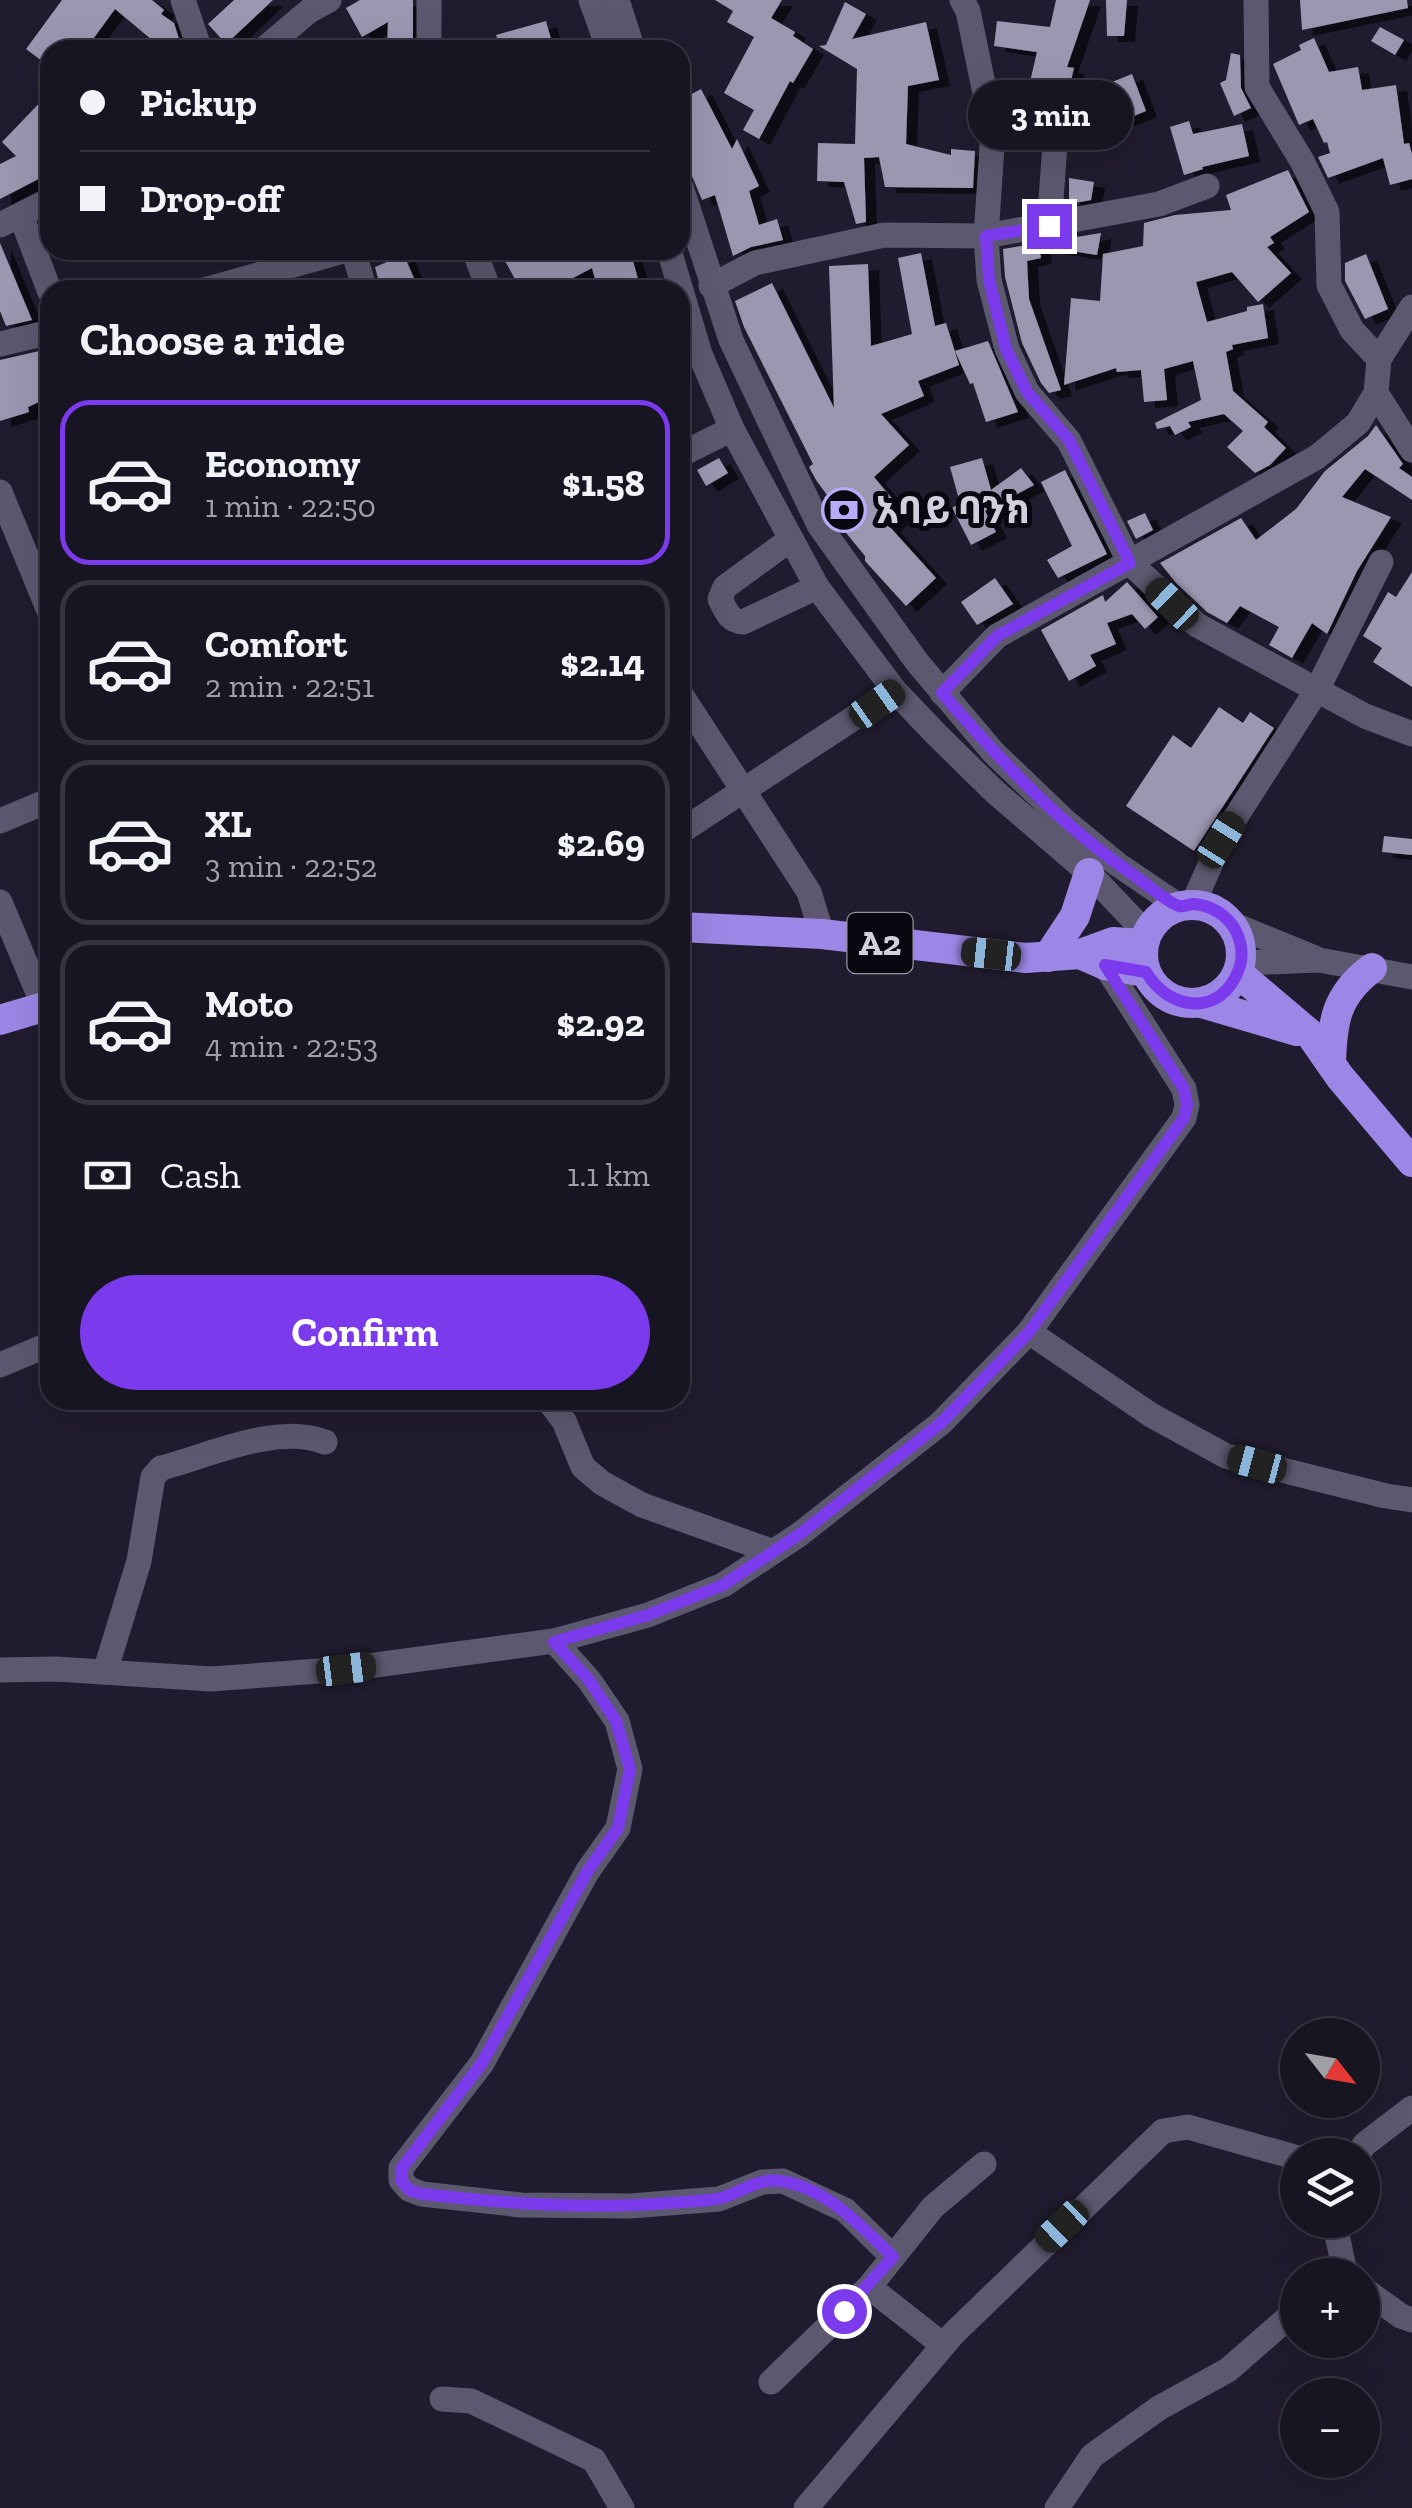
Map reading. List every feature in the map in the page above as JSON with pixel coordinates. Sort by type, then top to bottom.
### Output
[{"type":"highway","points":[[1048,957],[1074,916],[1089,873]]},
{"type":"highway","points":[[1202,1003],[1230,987],[1240,968],[1238,936],[1232,924],[1208,907],[1186,905],[1154,922],[1145,950],[1154,987],[1168,998],[1184,1003],[1202,1003],[1310,1034]]},
{"type":"highway","name":"A2","points":[[690,927],[822,934],[1026,958],[1092,960],[1113,942],[1145,950]]},
{"type":"highway","points":[[1240,968],[1310,1034],[1412,1162]]},
{"type":"highway","points":[[1331,1064],[1332,1030],[1339,1006],[1352,982],[1372,968]]},
{"type":"highway","points":[[0,1020],[40,1008]]},
{"type":"street","points":[[183,0],[197,40]]},
{"type":"street","points":[[282,40],[309,11],[329,0]]},
{"type":"street","points":[[429,40],[430,0]]},
{"type":"street","points":[[590,0],[605,40]]},
{"type":"street","points":[[617,0],[630,40]]},
{"type":"street","points":[[962,0],[968,11],[993,132],[986,236],[989,280],[1006,349],[1027,392],[1069,440],[1130,563],[1197,625],[1365,716],[1412,734]]},
{"type":"street","points":[[1256,0],[1257,87],[1302,161],[1327,212],[1329,285],[1352,330],[1379,359]]},
{"type":"street","points":[[1049,226],[1056,146],[1066,118]]},
{"type":"street","points":[[710,286],[755,263],[884,235],[986,236],[1158,204],[1208,186]]},
{"type":"street","points":[[40,205],[10,220],[43,280]]},
{"type":"street","points":[[690,218],[731,340],[819,525],[942,693],[993,752],[1066,822],[1117,864],[1186,905],[1221,840],[1317,690],[1381,562]]},
{"type":"street","points":[[240,280],[314,260]]},
{"type":"street","points":[[942,693],[997,636],[1317,457],[1358,423],[1376,393],[1379,359],[1412,307]]},
{"type":"street","points":[[690,319],[700,354],[732,428],[817,587],[895,691],[994,791],[1089,873],[1145,950]]},
{"type":"street","points":[[0,344],[40,334]]},
{"type":"street","points":[[1376,393],[1412,450]]},
{"type":"street","points":[[690,450],[732,428]]},
{"type":"street","points":[[0,492],[40,589]]},
{"type":"street","points":[[791,540],[726,587],[720,599],[725,610],[730,617],[744,622],[817,587]]},
{"type":"street","points":[[690,825],[895,691]]},
{"type":"street","points":[[690,709],[808,892],[822,934]]},
{"type":"street","points":[[0,821],[40,804]]},
{"type":"street","points":[[0,902],[40,991]]},
{"type":"street","points":[[1232,924],[1319,960],[1412,976]]},
{"type":"street","points":[[0,1670],[211,1679],[346,1669],[554,1642],[648,1615],[723,1585],[800,1534],[941,1423],[1029,1332],[1184,1118],[1184,1089],[1092,960]]},
{"type":"street","points":[[1240,968],[1319,960]]},
{"type":"street","points":[[1029,1332],[1151,1415],[1226,1456],[1412,1500]]},
{"type":"street","points":[[0,1365],[40,1348]]},
{"type":"street","points":[[569,1410],[583,1467],[602,1483],[642,1505],[771,1551]]},
{"type":"street","points":[[105,1672],[140,1561],[153,1477],[161,1468],[236,1445],[299,1435],[325,1442]]},
{"type":"street","points":[[554,1642],[589,1680],[616,1721],[630,1769],[618,1828],[587,1872],[482,2063],[402,2168],[401,2180],[409,2190],[422,2194],[501,2203],[630,2206],[719,2199],[762,2182],[783,2181],[845,2210],[893,2257]]},
{"type":"street","points":[[1373,2138],[1412,2108]]},
{"type":"street","points":[[806,2508],[943,2345],[1162,2131],[1188,2126],[1280,2153]]},
{"type":"street","points":[[771,2382],[869,2288],[933,2207],[984,2164]]},
{"type":"street","points":[[869,2288],[943,2345]]},
{"type":"street","points":[[1380,2301],[1412,2320]]},
{"type":"street","points":[[1057,2508],[1092,2456],[1159,2408],[1228,2370],[1280,2325]]},
{"type":"street","points":[[442,2400],[470,2401],[594,2460],[622,2508]]},
{"type":"building","points":[[62,0],[152,0],[164,10],[161,14],[174,23],[179,40],[152,40],[115,9],[92,40],[40,40],[40,60],[26,49]]},
{"type":"building","points":[[234,0],[273,0],[230,40],[222,40],[208,24]]},
{"type":"building","points":[[360,0],[413,0],[413,40],[387,40],[388,22],[362,37],[346,8]]},
{"type":"building","points":[[715,0],[782,0],[771,18],[813,49],[793,83],[790,81],[759,139],[743,130],[754,110],[724,93],[754,37],[727,22],[733,11]]},
{"type":"building","points":[[1056,0],[1090,0],[1067,67],[1074,68],[1068,92],[1060,90],[1047,121],[1017,114],[1037,52],[994,46],[997,21],[1050,27]]},
{"type":"building","points":[[1106,0],[1127,0],[1124,36],[1107,36]]},
{"type":"building","points":[[1300,0],[1407,0],[1408,8],[1302,30]]},
{"type":"building","points":[[845,2],[866,14],[852,39],[926,22],[939,80],[908,86],[906,144],[951,155],[951,149],[975,151],[973,188],[885,187],[879,157],[864,158],[866,222],[856,224],[844,182],[817,181],[818,143],[855,144],[857,69],[819,46],[826,45]]},
{"type":"building","points":[[546,21],[551,40],[498,40],[496,35]]},
{"type":"building","points":[[1380,27],[1404,40],[1395,55],[1371,41]]},
{"type":"building","points":[[1314,38],[1329,72],[1358,67],[1362,90],[1396,85],[1404,144],[1409,143],[1412,154],[1412,179],[1390,185],[1383,158],[1328,178],[1318,157],[1330,153],[1327,142],[1324,143],[1313,119],[1299,125],[1273,64],[1301,50],[1299,45]]},
{"type":"building","points":[[1231,53],[1240,55],[1241,88],[1251,108],[1234,116],[1220,83],[1226,80]]},
{"type":"building","points":[[1132,74],[1146,111],[1114,124],[1102,86]]},
{"type":"building","points":[[701,89],[732,149],[737,139],[759,186],[749,191],[759,225],[777,219],[783,240],[751,247],[733,256],[715,195],[702,200],[690,171],[690,95]]},
{"type":"building","points":[[40,102],[40,178],[0,199],[0,164],[16,156],[2,142]]},
{"type":"building","points":[[1189,121],[1193,134],[1242,124],[1249,156],[1184,175],[1170,127]]},
{"type":"building","points":[[1288,170],[1309,212],[1270,237],[1274,243],[1267,247],[1291,273],[1258,302],[1232,272],[1196,282],[1207,322],[1263,304],[1268,338],[1232,345],[1233,349],[1226,352],[1233,391],[1268,422],[1264,427],[1286,448],[1270,465],[1255,473],[1227,447],[1243,431],[1224,414],[1188,422],[1191,427],[1175,435],[1170,426],[1157,429],[1155,423],[1201,400],[1193,361],[1164,369],[1167,400],[1144,402],[1141,370],[1117,372],[1116,368],[1064,385],[1071,298],[1100,301],[1103,254],[1143,246],[1144,223],[1175,215],[1231,210],[1226,195]]},
{"type":"building","points":[[1069,178],[1094,182],[1091,200],[1069,204]]},
{"type":"building","points":[[1101,233],[1097,255],[1039,246],[1041,258],[1027,261],[1029,299],[1061,390],[1049,393],[1022,343],[1005,277],[1003,249]]},
{"type":"building","points":[[0,243],[32,320],[6,326],[0,311]]},
{"type":"building","points":[[921,253],[935,326],[946,323],[959,365],[918,381],[924,396],[881,414],[909,445],[874,477],[904,513],[889,526],[936,578],[906,606],[865,561],[833,517],[830,510],[835,506],[809,467],[813,464],[744,327],[735,301],[772,283],[834,408],[829,266],[868,264],[871,346],[912,334],[898,258]]},
{"type":"building","points":[[1366,254],[1388,309],[1365,319],[1345,281],[1345,263]]},
{"type":"building","points":[[392,260],[406,260],[415,280],[378,280],[375,267]]},
{"type":"building","points":[[504,260],[633,260],[638,280],[595,280],[592,268],[569,280],[516,280]]},
{"type":"building","points":[[988,341],[1018,412],[986,422],[973,383],[970,384],[955,351]]},
{"type":"building","points":[[40,351],[40,402],[28,407],[29,412],[0,421],[0,360]]},
{"type":"building","points":[[1376,425],[1403,464],[1399,468],[1412,477],[1412,500],[1365,469],[1342,497],[1391,517],[1357,571],[1327,634],[1312,623],[1292,658],[1269,645],[1279,627],[1240,606],[1227,623],[1207,612],[1160,563],[1241,518],[1256,540],[1296,509],[1325,471]]},
{"type":"building","points":[[719,458],[728,473],[706,486],[697,470]]},
{"type":"building","points":[[982,458],[991,490],[1021,468],[1034,485],[985,511],[996,532],[971,545],[952,508],[960,503],[950,467]]},
{"type":"building","points":[[1065,470],[1107,554],[1058,578],[1047,560],[1072,546],[1041,482]]},
{"type":"building","points":[[1145,513],[1153,530],[1136,539],[1127,521]]},
{"type":"building","points":[[1412,572],[1412,687],[1373,662],[1382,648],[1363,636],[1388,592],[1396,597]]},
{"type":"building","points":[[995,578],[1013,604],[977,625],[961,602]]},
{"type":"building","points":[[1127,582],[1158,617],[1145,629],[1132,614],[1107,623],[1116,644],[1090,655],[1096,666],[1069,681],[1041,630],[1103,595],[1105,602]]},
{"type":"building","points":[[1219,707],[1243,723],[1250,712],[1274,728],[1194,851],[1126,806],[1173,735],[1191,748]]},
{"type":"building","points":[[1384,836],[1412,839],[1412,855],[1382,852]]},
{"type":"place","name":"አባይ ባንክ","points":[[844,510]]},
{"type":"route","points":[[844,2311],[869,2288],[893,2257],[845,2210],[783,2181],[762,2182],[719,2199],[689,2202],[521,2205],[409,2190],[401,2180],[402,2168],[482,2063],[587,1872],[618,1828],[630,1769],[616,1721],[589,1680],[554,1642],[648,1615],[723,1585],[800,1534],[941,1423],[1029,1332],[1184,1118],[1184,1089],[1105,965],[1146,972],[1154,987],[1168,998],[1184,1003],[1202,1003],[1217,997],[1230,987],[1238,973],[1241,949],[1232,924],[1208,907],[1179,906],[1117,864],[1066,822],[993,752],[942,693],[997,636],[1130,563],[1069,440],[1027,392],[1006,349],[989,280],[986,236],[1049,226]]}]
